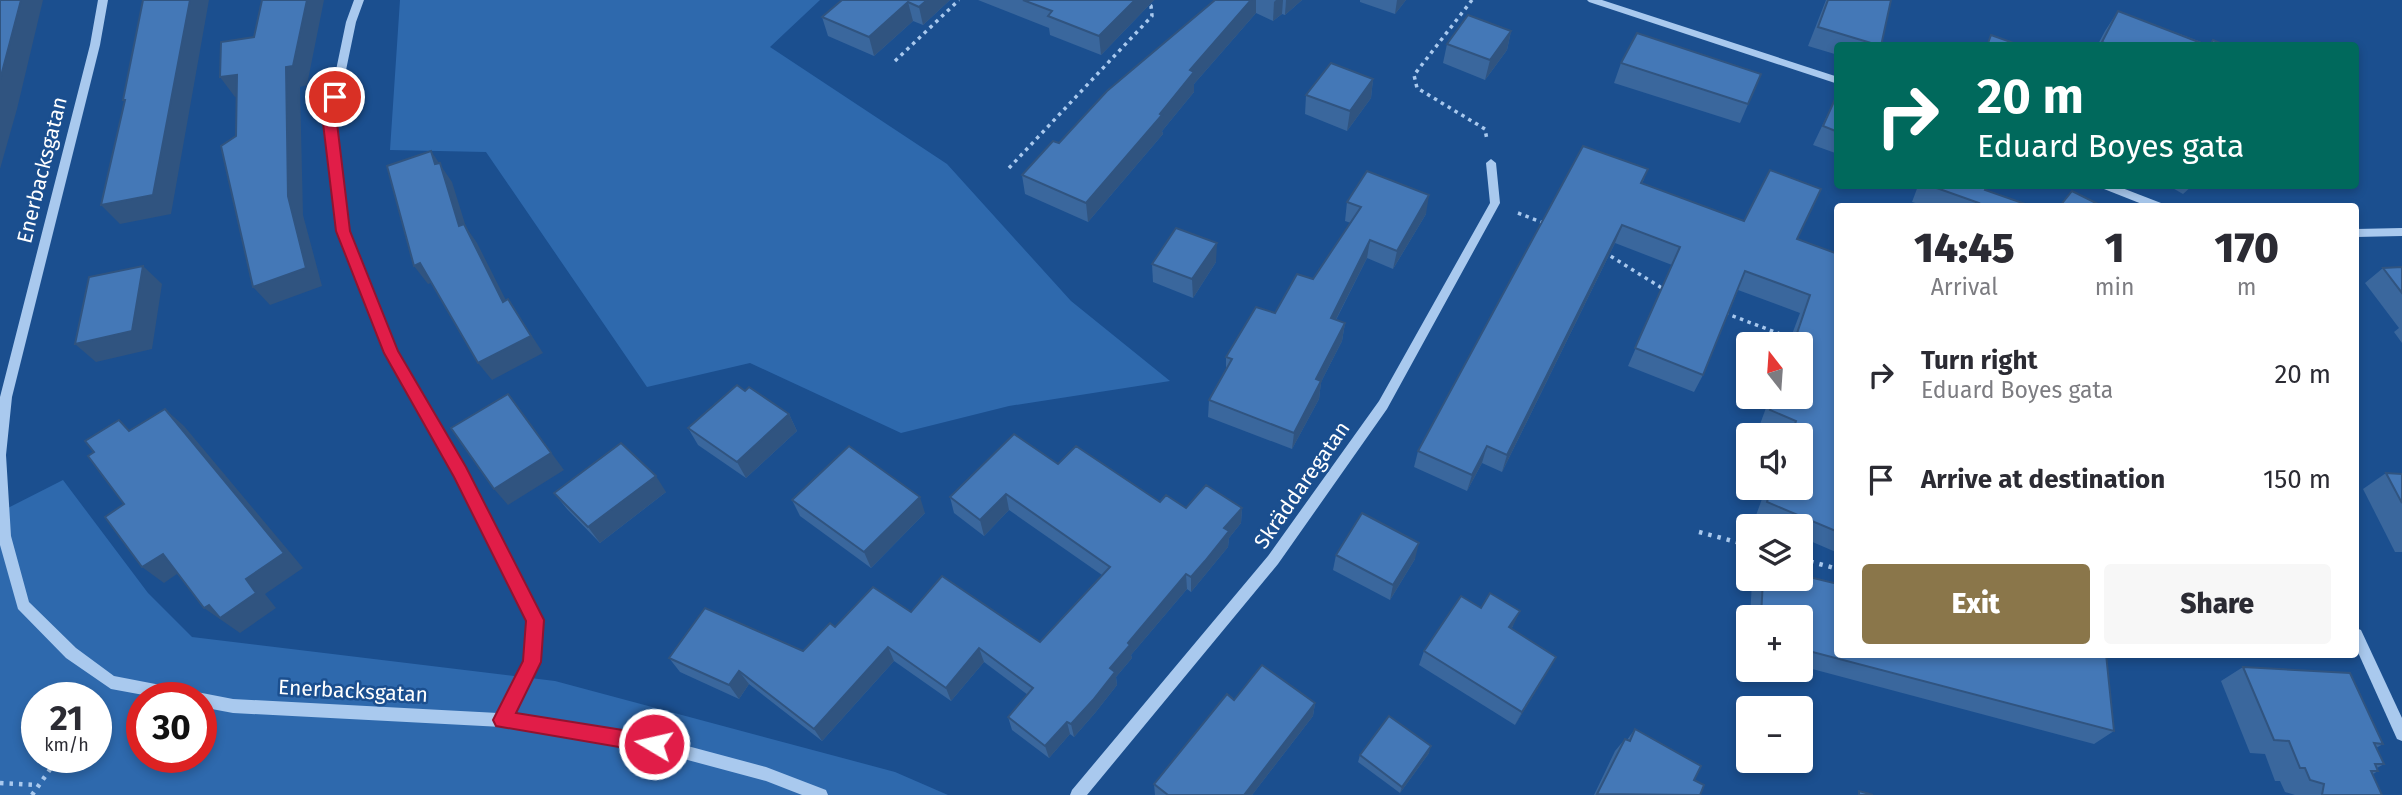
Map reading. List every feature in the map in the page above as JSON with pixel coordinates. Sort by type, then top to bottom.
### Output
[{"type":"street","name":"Enerbacksgatan","points":[[103,0],[91,59],[6,397],[0,455],[4,536],[23,605],[71,653],[111,682],[126,685]]},
{"type":"street","points":[[359,0],[330,123],[343,231],[391,353],[460,472],[535,620],[532,662],[502,720]]},
{"type":"street","points":[[1592,0],[1834,79]]},
{"type":"street","points":[[1490,163],[1495,203]]},
{"type":"street","points":[[2115,189],[2150,203]]},
{"type":"street","name":"Skräddaregatan","points":[[1077,795],[1273,560],[1383,405],[1495,203]]},
{"type":"street","points":[[2359,233],[2402,232]]},
{"type":"street","points":[[2359,641],[2402,734]]},
{"type":"street","name":"Enerbacksgatan","points":[[217,703],[502,720],[654,744],[766,774],[821,795]]},
{"type":"path","points":[[895,61],[959,0]]},
{"type":"path","points":[[1009,168],[1152,16],[1151,6],[1142,0]]},
{"type":"path","points":[[1472,0],[1414,75],[1417,88],[1485,128],[1490,163]]},
{"type":"path","points":[[1495,203],[1548,225]]},
{"type":"path","points":[[1597,246],[1638,275],[1667,291]]},
{"type":"path","points":[[1716,309],[1775,332]]},
{"type":"path","points":[[1699,532],[1736,542]]},
{"type":"path","points":[[1813,562],[1834,568]]},
{"type":"path","points":[[32,795],[47,773]]},
{"type":"path","points":[[0,783],[39,785]]},
{"type":"shaded area","points":[[400,0],[820,0],[770,47],[947,164],[1071,301],[1170,381],[1009,406],[901,433],[750,363],[647,387],[486,152],[390,150]]},
{"type":"shaded area","points":[[63,480],[148,593],[192,637],[555,681],[895,772],[948,795],[0,795],[0,512]]},
{"type":"building","points":[[0,0],[21,0],[0,80]]},
{"type":"building","points":[[143,0],[190,0],[153,195],[101,205],[125,100]]},
{"type":"building","points":[[262,0],[307,0],[293,66],[286,67],[288,196],[306,268],[253,287],[221,146],[236,136],[237,75],[220,77],[221,42],[254,37]]},
{"type":"building","points":[[842,0],[927,0],[919,7],[908,2],[869,37],[822,17]]},
{"type":"building","points":[[1023,0],[1135,0],[1099,36],[1048,16],[1052,11]]},
{"type":"building","points":[[1215,0],[1251,0],[1190,70],[1194,72],[1160,114],[1162,115],[1086,203],[1022,175],[1053,141],[1059,143],[1107,91]]},
{"type":"building","points":[[1828,0],[1891,0],[1882,42],[1868,42],[1818,27]]},
{"type":"building","points":[[2118,11],[2199,42],[2102,42]]},
{"type":"building","points":[[1468,15],[1511,31],[1490,60],[1447,44]]},
{"type":"building","points":[[1637,33],[1761,74],[1748,104],[1621,63]]},
{"type":"building","points":[[1991,35],[2011,42],[1988,42]]},
{"type":"building","points":[[1331,63],[1373,79],[1350,111],[1306,95]]},
{"type":"building","points":[[1834,101],[1834,130],[1823,126]]},
{"type":"building","points":[[1583,146],[1648,169],[1641,183],[1744,221],[1770,170],[1821,189],[1797,239],[1834,253],[1834,530],[1813,521],[1813,514],[1795,514],[1767,502],[1813,500],[1813,423],[1795,423],[1770,410],[1813,410],[1813,332],[1797,332],[1810,295],[1745,271],[1703,375],[1635,348],[1680,247],[1622,225],[1507,455],[1487,446],[1472,475],[1418,451]]},
{"type":"building","points":[[431,151],[435,164],[440,163],[459,226],[464,224],[503,302],[508,299],[531,336],[478,363],[420,263],[414,266],[387,166]]},
{"type":"building","points":[[1367,171],[1429,195],[1397,251],[1370,240],[1331,318],[1345,323],[1316,379],[1321,381],[1294,433],[1209,400],[1232,359],[1226,357],[1256,307],[1275,313],[1297,274],[1313,279],[1361,207],[1347,202]]},
{"type":"building","points":[[1939,189],[1986,189],[2022,203],[1979,203]]},
{"type":"building","points":[[2072,191],[2096,203],[2062,203]]},
{"type":"building","points":[[1176,228],[1217,243],[1192,279],[1152,264]]},
{"type":"building","points":[[143,266],[132,331],[75,344],[89,277]]},
{"type":"building","points":[[2402,267],[2402,293],[2383,268]]},
{"type":"building","points":[[737,385],[745,391],[749,387],[789,414],[737,462],[688,428]]},
{"type":"building","points":[[508,394],[551,453],[494,489],[451,428]]},
{"type":"building","points":[[165,409],[284,553],[246,579],[256,593],[220,618],[209,605],[204,608],[163,554],[142,567],[105,517],[124,504],[88,456],[94,452],[85,441],[119,420],[129,431]]},
{"type":"building","points":[[1014,434],[1058,464],[1076,446],[1160,502],[1166,495],[1186,508],[1206,485],[1242,508],[1224,528],[1229,531],[1205,561],[1191,577],[1186,574],[1128,643],[1130,645],[1110,668],[1115,672],[1093,700],[1071,724],[1067,722],[1045,746],[1008,717],[1033,688],[979,648],[946,688],[888,647],[814,729],[739,671],[729,685],[669,658],[705,608],[803,651],[830,623],[835,627],[873,587],[911,612],[942,576],[1040,642],[1110,567],[1006,494],[980,520],[950,497]]},
{"type":"building","points":[[621,443],[656,476],[588,527],[554,493]]},
{"type":"building","points":[[849,446],[920,497],[864,552],[792,500]]},
{"type":"building","points":[[2386,473],[2402,474],[2402,503]]},
{"type":"building","points":[[1362,513],[1419,543],[1393,585],[1336,555]]},
{"type":"building","points":[[1813,578],[1834,583],[1834,658],[1813,652],[1813,605],[1762,605],[1762,591],[1813,591]]},
{"type":"building","points":[[1490,593],[1520,611],[1509,627],[1556,657],[1522,712],[1424,651],[1461,596],[1481,608]]},
{"type":"building","points":[[1835,658],[2106,658],[2114,731]]},
{"type":"building","points":[[1262,665],[1315,703],[1244,795],[1168,795],[1154,784],[1227,694],[1234,700]]},
{"type":"building","points":[[2243,667],[2350,673],[2383,744],[2374,743],[2384,764],[2375,764],[2378,771],[2371,771],[2382,795],[2322,795],[2324,784],[2310,780],[2305,768],[2300,768],[2289,741],[2274,740]]},
{"type":"building","points":[[1389,716],[1431,746],[1402,787],[1360,755]]},
{"type":"building","points":[[1635,729],[1701,766],[1694,780],[1704,785],[1700,795],[1597,794],[1625,739],[1630,741]]},
{"type":"route","points":[[335,97],[330,123],[343,231],[391,353],[460,472],[535,620],[532,662],[502,720],[654,744]]}]
